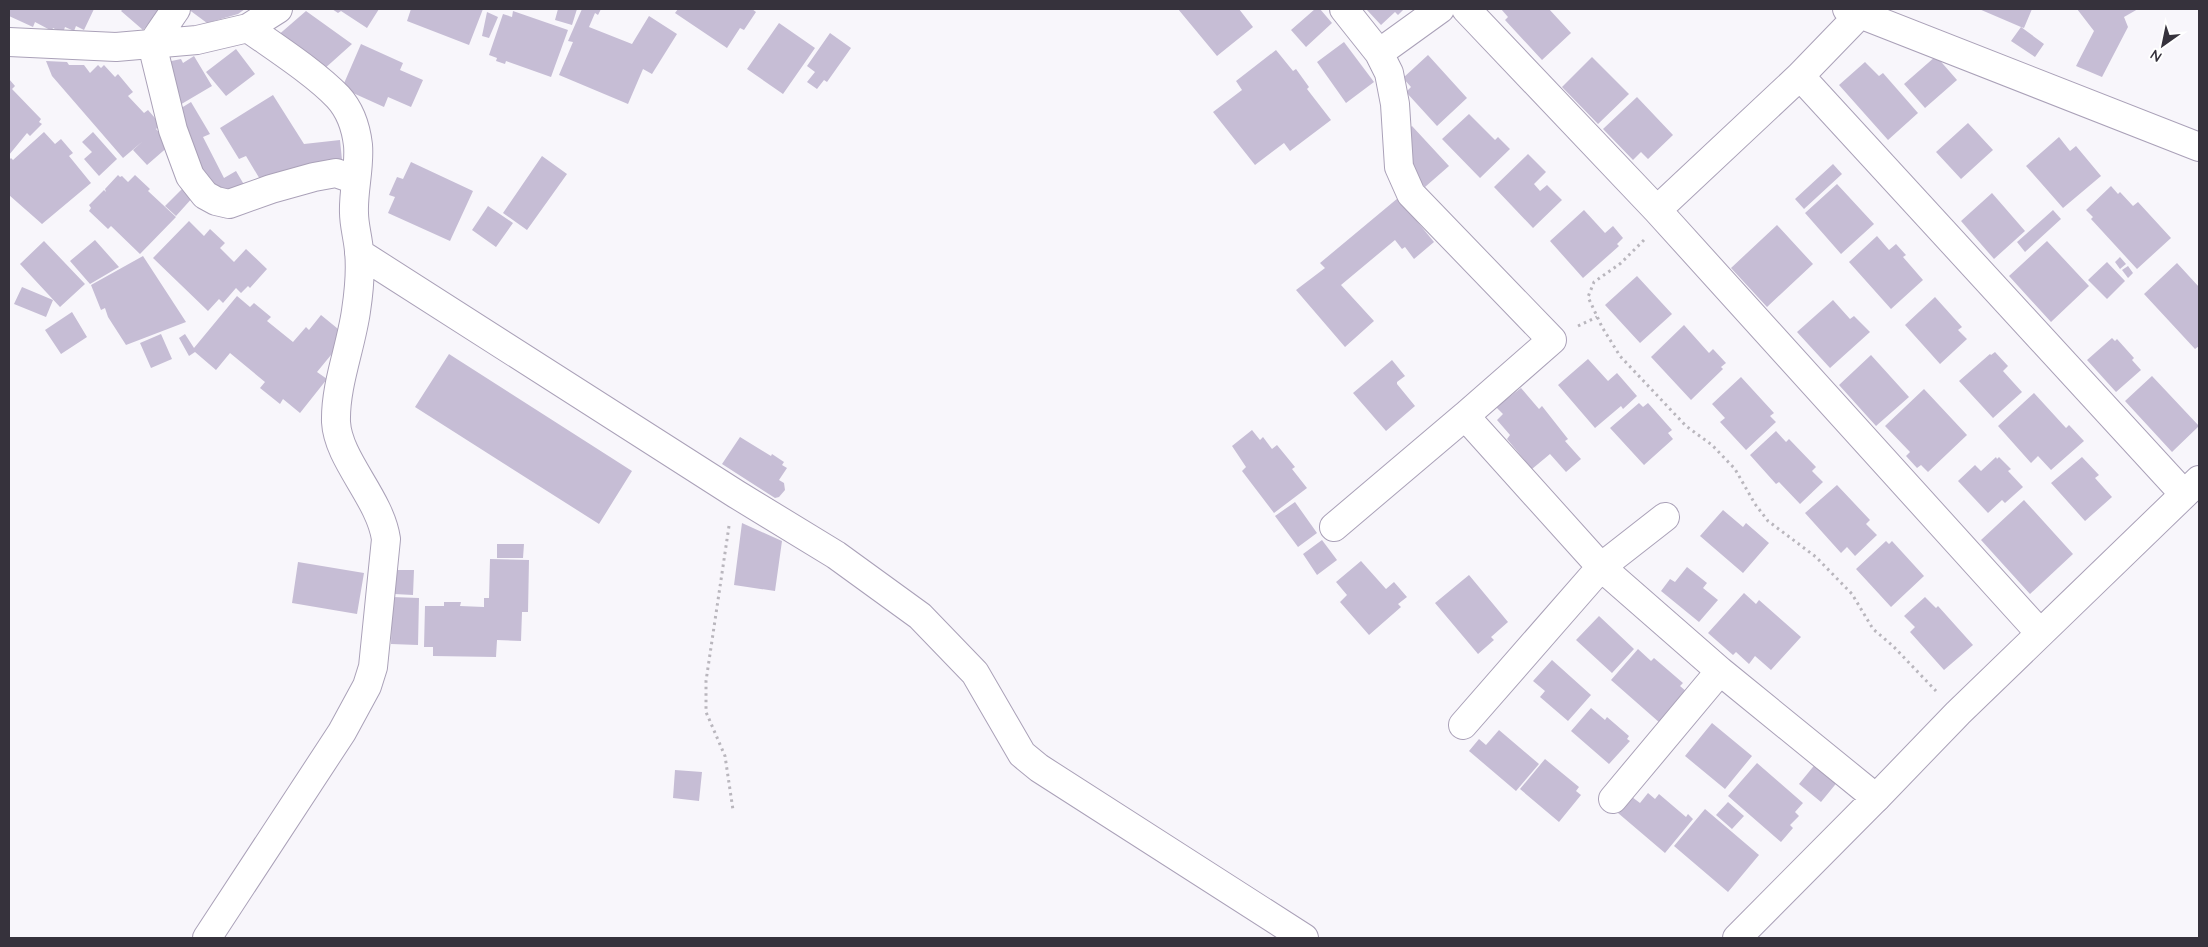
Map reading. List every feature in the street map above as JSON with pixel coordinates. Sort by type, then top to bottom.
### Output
[{"type":"street","points":[[176,9],[152,44],[173,130],[190,176],[205,195],[216,201],[229,204],[271,189],[336,173],[356,180]]},
{"type":"street","points":[[9,42],[116,47],[197,40],[248,28],[278,9]]},
{"type":"street","points":[[1334,527],[1552,340],[1411,194],[1400,167],[1395,104],[1389,73],[1379,53],[1344,9]]},
{"type":"street","points":[[1379,53],[1440,9]]},
{"type":"street","points":[[1466,9],[1662,216],[2040,633]]},
{"type":"street","points":[[1662,216],[1800,76],[1853,12],[2199,147]]},
{"type":"street","points":[[207,938],[342,732],[367,686],[373,667],[386,539],[384,524],[342,444],[337,426],[336,406],[356,311],[360,280],[354,214],[358,146],[352,120],[339,98],[248,28]]},
{"type":"street","points":[[1737,938],[1958,713],[2192,487],[1800,76]]},
{"type":"street","points":[[359,253],[736,494],[836,555],[920,616],[975,673],[1022,754],[1039,768],[1304,938]]},
{"type":"street","points":[[1465,416],[1601,567],[1720,671],[1876,798]]},
{"type":"street","points":[[1463,725],[1601,567],[1665,517]]},
{"type":"street","points":[[1613,799],[1720,671]]},
{"type":"path","points":[[1662,216],[1645,238],[1621,263],[1594,282],[1588,297],[1602,327],[1620,356],[1662,401],[1686,426],[1712,445],[1735,469],[1755,504],[1768,521],[1816,557],[1852,594],[1873,629],[1893,646],[1958,713]]},
{"type":"path","points":[[733,810],[725,756],[706,712],[706,680],[727,534],[736,494]]},
{"type":"building","points":[[9,9],[94,9],[84,30],[76,26],[74,31],[65,27],[63,33],[53,28],[52,31],[35,22],[33,27],[9,16]]},
{"type":"building","points":[[123,9],[161,9],[143,30],[121,11]]},
{"type":"building","points":[[188,9],[245,9],[238,14],[207,23]]},
{"type":"building","points":[[332,9],[379,9],[367,28],[341,11],[338,13]]},
{"type":"building","points":[[411,9],[483,9],[469,45],[407,21]]},
{"type":"building","points":[[558,9],[577,9],[572,25],[555,20]]},
{"type":"building","points":[[582,9],[601,9],[598,15],[595,13],[589,27],[632,44],[649,16],[677,34],[652,74],[643,69],[628,104],[559,75],[573,42],[568,41]]},
{"type":"building","points":[[678,9],[752,9],[756,12],[744,30],[740,28],[727,48],[675,13]]},
{"type":"building","points":[[1178,9],[1239,9],[1253,27],[1217,56]]},
{"type":"building","points":[[1315,9],[1320,9],[1332,23],[1306,47],[1291,30]]},
{"type":"building","points":[[1366,9],[1404,9],[1398,15],[1395,12],[1381,25]]},
{"type":"building","points":[[1501,9],[1549,9],[1571,33],[1542,60],[1505,20],[1508,17]]},
{"type":"building","points":[[1979,9],[2032,9],[2024,28]]},
{"type":"building","points":[[2077,9],[2138,9],[2124,17],[2128,27],[2102,77],[2076,66],[2094,31]]},
{"type":"building","points":[[306,11],[352,44],[323,70],[276,37]]},
{"type":"building","points":[[513,11],[568,30],[551,77],[506,61],[505,64],[496,61],[497,58],[489,55],[503,14],[512,17]]},
{"type":"building","points":[[487,12],[498,17],[489,38],[482,36]]},
{"type":"building","points":[[779,23],[815,48],[783,94],[747,69]]},
{"type":"building","points":[[2021,27],[2044,44],[2035,57],[2011,41]]},
{"type":"building","points":[[830,33],[851,48],[827,82],[824,80],[817,89],[807,82],[815,72],[807,66]]},
{"type":"building","points":[[1344,42],[1374,82],[1346,103],[1317,62]]},
{"type":"building","points":[[361,44],[403,63],[400,70],[423,80],[411,107],[388,97],[384,107],[342,88]]},
{"type":"building","points":[[236,49],[255,74],[226,96],[206,72]]},
{"type":"building","points":[[1276,50],[1293,71],[1296,69],[1309,87],[1307,89],[1331,120],[1290,151],[1284,143],[1255,165],[1213,112],[1242,90],[1236,81]]},
{"type":"building","points":[[1428,55],[1467,98],[1437,126],[1406,92],[1411,87],[1403,78]]},
{"type":"building","points":[[194,56],[212,86],[173,109],[162,63],[181,59],[183,63]]},
{"type":"building","points":[[1936,56],[1957,80],[1925,108],[1904,84]]},
{"type":"building","points":[[1592,57],[1629,94],[1598,124],[1562,87]]},
{"type":"building","points":[[46,61],[67,62],[69,65],[84,65],[90,73],[98,65],[101,68],[104,65],[115,77],[118,74],[133,92],[128,96],[144,113],[148,110],[161,125],[156,129],[170,145],[147,165],[133,150],[143,141],[123,158],[52,76]]},
{"type":"building","points":[[1865,62],[1879,76],[1883,73],[1918,113],[1888,140],[1839,85]]},
{"type":"building","points":[[9,79],[15,86],[12,89],[41,119],[39,122],[42,124],[30,136],[27,133],[9,155]]},
{"type":"building","points":[[273,95],[304,144],[340,140],[342,160],[311,168],[264,186],[246,156],[239,159],[220,128]]},
{"type":"building","points":[[1637,97],[1673,135],[1648,159],[1641,152],[1633,160],[1603,129]]},
{"type":"building","points":[[191,102],[210,134],[203,137],[224,178],[236,171],[246,188],[211,194],[173,113]]},
{"type":"building","points":[[1469,114],[1495,140],[1498,137],[1510,149],[1480,178],[1442,139]]},
{"type":"building","points":[[1968,123],[1993,150],[1961,179],[1936,152]]},
{"type":"building","points":[[1412,126],[1449,166],[1425,187],[1412,173],[1401,136]]},
{"type":"building","points":[[44,132],[55,144],[61,139],[73,153],[69,156],[91,183],[42,224],[9,195],[9,160],[11,158],[13,160]]},
{"type":"building","points":[[93,132],[117,159],[99,176],[84,159],[92,152],[82,142]]},
{"type":"building","points":[[2059,137],[2070,151],[2076,146],[2101,176],[2063,208],[2026,166]]},
{"type":"building","points":[[1528,154],[1546,172],[1534,184],[1540,191],[1547,185],[1562,200],[1533,228],[1494,187]]},
{"type":"building","points":[[542,156],[567,174],[527,230],[503,213]]},
{"type":"building","points":[[411,162],[473,191],[450,241],[388,213],[395,197],[389,195],[397,177],[403,179]]},
{"type":"building","points":[[1833,164],[1842,174],[1804,209],[1795,199]]},
{"type":"building","points":[[118,175],[128,182],[135,175],[150,189],[148,191],[176,217],[140,254],[111,226],[108,229],[89,211],[91,208],[89,205],[104,190],[106,192],[105,189]]},
{"type":"building","points":[[1837,184],[1874,224],[1841,254],[1805,213]]},
{"type":"building","points":[[2111,186],[2118,194],[2120,192],[2133,206],[2138,202],[2171,238],[2137,269],[2091,219],[2093,217],[2086,210]]},
{"type":"building","points":[[184,187],[194,196],[176,216],[165,206]]},
{"type":"building","points":[[1992,193],[2025,231],[1994,259],[1961,221]]},
{"type":"building","points":[[1398,198],[1434,242],[1414,259],[1405,247],[1402,249],[1395,240],[1341,285],[1374,321],[1345,347],[1296,290],[1325,268],[1320,263]]},
{"type":"building","points":[[488,206],[513,223],[496,247],[472,230]]},
{"type":"building","points":[[1584,210],[1605,233],[1613,226],[1623,238],[1617,244],[1619,246],[1583,278],[1550,241]]},
{"type":"building","points":[[2053,210],[2061,219],[2025,252],[2017,242]]},
{"type":"building","points":[[189,221],[204,236],[210,229],[225,243],[220,248],[234,262],[246,249],[267,269],[250,288],[248,286],[241,293],[236,288],[223,303],[219,299],[208,311],[153,258]]},
{"type":"building","points":[[1777,225],[1813,264],[1767,307],[1731,268]]},
{"type":"building","points":[[1877,236],[1889,250],[1896,244],[1906,255],[1903,257],[1923,280],[1891,309],[1849,262]]},
{"type":"building","points":[[95,240],[119,267],[90,284],[70,261]]},
{"type":"building","points":[[44,241],[85,284],[60,307],[20,264]]},
{"type":"building","points":[[2047,241],[2089,286],[2051,322],[2009,276]]},
{"type":"building","points":[[143,256],[186,322],[126,345],[108,317],[105,308],[101,310],[91,285]]},
{"type":"building","points":[[2120,257],[2126,264],[2120,269],[2115,262]]},
{"type":"building","points":[[2107,262],[2125,281],[2107,299],[2088,280]]},
{"type":"building","points":[[2177,263],[2199,287],[2199,346],[2195,349],[2144,294]]},
{"type":"building","points":[[2128,266],[2133,273],[2128,278],[2122,270]]},
{"type":"building","points":[[1637,276],[1672,314],[1640,343],[1605,305]]},
{"type":"building","points":[[22,287],[53,300],[46,317],[14,304]]},
{"type":"building","points":[[237,296],[250,307],[254,303],[271,317],[267,321],[293,342],[306,327],[309,330],[321,315],[343,333],[340,344],[317,372],[327,379],[300,413],[283,399],[280,404],[260,388],[265,382],[230,353],[216,370],[195,352],[189,356],[179,338],[185,334],[194,348]]},
{"type":"building","points":[[1935,297],[1962,327],[1958,330],[1967,339],[1940,364],[1905,325]]},
{"type":"building","points":[[1833,300],[1850,319],[1854,316],[1870,332],[1830,368],[1797,332]]},
{"type":"building","points":[[72,312],[87,337],[61,354],[45,330]]},
{"type":"building","points":[[1684,325],[1709,353],[1713,349],[1726,363],[1721,367],[1723,369],[1691,400],[1651,357]]},
{"type":"building","points":[[161,334],[172,359],[151,368],[140,343]]},
{"type":"building","points":[[2112,338],[2115,341],[2117,339],[2134,358],[2132,360],[2141,370],[2116,392],[2087,360]]},
{"type":"building","points":[[1995,352],[2008,366],[2003,371],[2022,392],[1993,418],[1959,381],[1990,354]]},
{"type":"building","points":[[449,354],[632,471],[599,524],[415,407]]},
{"type":"building","points":[[1871,355],[1909,397],[1876,426],[1839,385]]},
{"type":"building","points":[[1588,359],[1608,381],[1617,373],[1637,396],[1623,409],[1621,406],[1595,428],[1558,385]]},
{"type":"building","points":[[1392,360],[1405,376],[1397,384],[1415,406],[1386,431],[1353,393]]},
{"type":"building","points":[[2152,376],[2199,426],[2172,452],[2125,401]]},
{"type":"building","points":[[1741,377],[1774,413],[1770,416],[1776,422],[1746,450],[1720,422],[1725,418],[1712,404]]},
{"type":"building","points":[[1521,388],[1539,409],[1542,406],[1568,439],[1565,441],[1581,459],[1566,472],[1550,454],[1532,469],[1507,439],[1510,435],[1497,420],[1503,414],[1496,407]]},
{"type":"building","points":[[1924,389],[1967,435],[1928,472],[1921,465],[1917,468],[1906,456],[1910,452],[1885,426]]},
{"type":"building","points":[[2034,393],[2066,428],[2069,425],[2084,441],[2051,470],[2038,456],[2031,463],[1998,426]]},
{"type":"building","points":[[1639,403],[1643,407],[1648,403],[1672,430],[1668,433],[1673,439],[1644,465],[1610,428]]},
{"type":"building","points":[[1252,430],[1260,440],[1263,437],[1272,449],[1277,445],[1295,467],[1292,469],[1307,488],[1274,513],[1242,471],[1246,467],[1232,446]]},
{"type":"building","points":[[1776,431],[1786,442],[1789,439],[1816,467],[1812,471],[1823,482],[1800,504],[1779,482],[1776,484],[1750,455]]},
{"type":"building","points":[[740,437],[784,462],[782,465],[787,468],[779,480],[784,483],[785,490],[779,497],[775,498],[722,464]]},
{"type":"building","points":[[1996,457],[1997,459],[1999,457],[2011,469],[2008,471],[2023,487],[2005,503],[2002,500],[1988,513],[1958,481],[1975,465],[1981,471]]},
{"type":"building","points":[[2082,457],[2099,475],[2095,478],[2112,497],[2085,521],[2051,483]]},
{"type":"building","points":[[1837,485],[1870,520],[1866,524],[1877,535],[1855,556],[1847,547],[1841,553],[1805,513]]},
{"type":"building","points":[[2024,500],[2073,554],[2030,594],[1981,540]]},
{"type":"building","points":[[1295,502],[1317,533],[1298,547],[1275,516]]},
{"type":"building","points":[[1723,510],[1743,527],[1746,523],[1769,543],[1743,573],[1700,536]]},
{"type":"building","points":[[742,523],[782,541],[775,591],[734,585]]},
{"type":"building","points":[[1322,540],[1337,560],[1317,575],[1303,554]]},
{"type":"building","points":[[1886,541],[1889,544],[1892,541],[1924,576],[1891,607],[1856,569]]},
{"type":"building","points":[[497,544],[524,544],[523,558],[497,558]]},
{"type":"building","points":[[490,559],[529,560],[528,612],[522,612],[521,641],[497,640],[496,657],[433,656],[433,647],[424,647],[425,606],[444,606],[444,602],[461,602],[460,606],[484,607],[484,598],[489,598]]},
{"type":"building","points":[[1361,561],[1386,589],[1394,582],[1407,597],[1398,604],[1401,607],[1369,635],[1340,602],[1347,595],[1336,582]]},
{"type":"building","points":[[298,562],[364,573],[357,614],[292,603]]},
{"type":"building","points":[[1687,567],[1707,583],[1703,588],[1718,600],[1699,622],[1661,591],[1670,579],[1675,582]]},
{"type":"building","points":[[394,570],[414,570],[413,595],[394,594]]},
{"type":"building","points":[[1469,575],[1508,622],[1491,637],[1494,640],[1478,654],[1435,603]]},
{"type":"building","points":[[1744,593],[1756,604],[1759,600],[1801,637],[1771,670],[1755,656],[1749,664],[1736,652],[1733,655],[1708,633]]},
{"type":"building","points":[[392,597],[419,598],[418,645],[391,644]]},
{"type":"building","points":[[1925,597],[1936,608],[1938,606],[1973,645],[1944,670],[1910,632],[1915,627],[1904,616]]},
{"type":"building","points":[[1599,616],[1634,649],[1612,673],[1576,640]]},
{"type":"building","points":[[1638,649],[1651,661],[1654,658],[1683,683],[1680,686],[1687,692],[1660,723],[1611,680]]},
{"type":"building","points":[[1552,660],[1591,695],[1568,721],[1540,697],[1545,691],[1533,681]]},
{"type":"building","points":[[1591,708],[1605,720],[1607,717],[1629,736],[1627,739],[1630,741],[1609,764],[1571,731]]},
{"type":"building","points":[[1712,723],[1752,756],[1725,789],[1685,756]]},
{"type":"building","points":[[1499,730],[1539,764],[1516,791],[1469,751],[1479,739],[1486,745]]},
{"type":"building","points":[[1545,759],[1579,787],[1576,791],[1581,795],[1559,822],[1520,789]]},
{"type":"building","points":[[1817,762],[1839,780],[1821,802],[1799,784]]},
{"type":"building","points":[[1757,763],[1803,803],[1795,812],[1799,816],[1790,825],[1793,828],[1781,842],[1728,796]]},
{"type":"building","points":[[675,770],[702,772],[699,801],[673,798]]},
{"type":"building","points":[[1648,793],[1655,799],[1659,794],[1686,817],[1688,814],[1693,819],[1665,853],[1618,813],[1632,797],[1640,803]]},
{"type":"building","points":[[1728,802],[1744,816],[1732,829],[1716,815]]},
{"type":"building","points":[[1705,809],[1759,855],[1728,892],[1674,846]]}]
